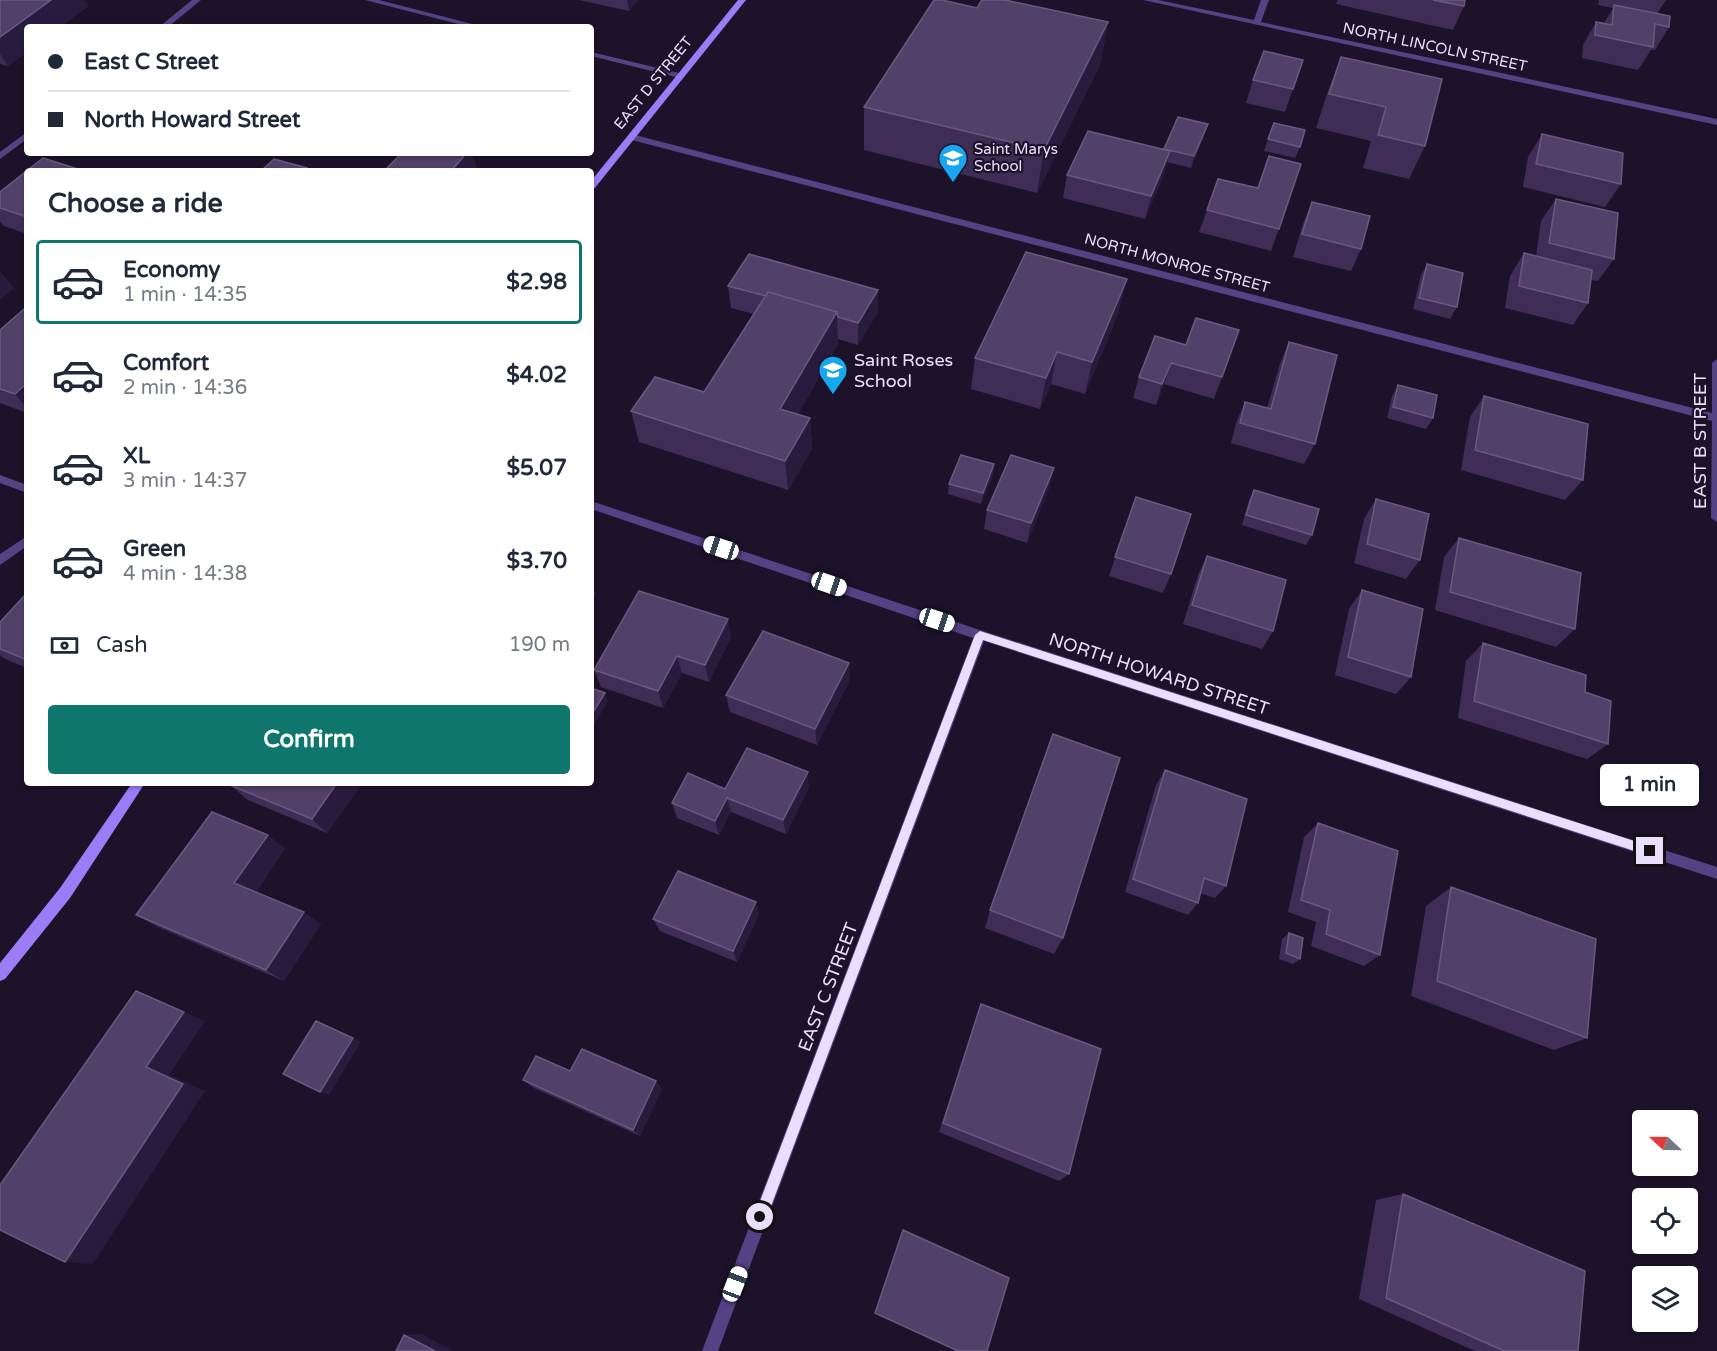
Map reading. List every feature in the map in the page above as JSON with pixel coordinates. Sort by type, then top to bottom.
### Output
[{"type":"street","points":[[167,24],[197,0]]},
{"type":"street","points":[[369,0],[468,24]]},
{"type":"street","name":"EAST D STREET","points":[[594,183],[742,0]]},
{"type":"street","name":"NORTH LINCOLN STREET","points":[[1147,0],[1717,122]]},
{"type":"street","points":[[1257,23],[1265,0]]},
{"type":"street","points":[[594,55],[680,76]]},
{"type":"street","points":[[0,156],[24,137]]},
{"type":"street","name":"NORTH MONROE STREET","points":[[631,137],[1716,418]]},
{"type":"street","name":"EAST B STREET","points":[[1717,363],[1717,518]]},
{"type":"street","points":[[0,479],[24,488]]},
{"type":"street","name":"NORTH HOWARD STREET","points":[[594,505],[980,635],[1717,873]]},
{"type":"street","points":[[0,560],[24,542]]},
{"type":"street","name":"EAST C STREET","points":[[710,1351],[980,635]]},
{"type":"street","points":[[0,974],[65,893],[137,786]]},
{"type":"building","points":[[0,0],[51,0],[0,37]]},
{"type":"building","points":[[934,0],[977,8],[982,0],[1005,0],[1108,22],[1044,150],[864,107]]},
{"type":"building","points":[[1433,0],[1465,0],[1464,6]]},
{"type":"building","points":[[1614,5],[1670,16],[1669,27],[1655,24],[1653,47],[1595,35],[1596,22],[1612,25]]},
{"type":"building","points":[[1264,51],[1303,60],[1293,89],[1253,80]]},
{"type":"building","points":[[1341,57],[1442,79],[1425,146],[1378,135],[1386,107],[1329,94]]},
{"type":"building","points":[[1178,117],[1208,124],[1194,156],[1164,149]]},
{"type":"building","points":[[1274,123],[1305,130],[1300,147],[1268,139]]},
{"type":"building","points":[[1088,131],[1170,151],[1151,196],[1067,175]]},
{"type":"building","points":[[1542,134],[1623,153],[1621,184],[1536,164]]},
{"type":"building","points":[[399,156],[464,156],[454,168],[387,168]]},
{"type":"building","points":[[1269,156],[1301,164],[1279,229],[1207,210],[1218,179],[1258,188]]},
{"type":"building","points":[[43,158],[75,168],[30,168]]},
{"type":"building","points":[[274,159],[307,168],[264,168]]},
{"type":"building","points":[[24,173],[24,216],[0,208],[0,192]]},
{"type":"building","points":[[1556,199],[1618,213],[1614,259],[1549,243]]},
{"type":"building","points":[[1312,202],[1370,216],[1361,249],[1302,234]]},
{"type":"building","points":[[1026,252],[1127,279],[1092,362],[1057,352],[1046,378],[975,358]]},
{"type":"building","points":[[1524,253],[1592,270],[1588,303],[1519,286]]},
{"type":"building","points":[[749,254],[878,290],[858,323],[838,317],[837,312],[768,292],[766,296],[728,286]]},
{"type":"building","points":[[1427,264],[1463,273],[1457,307],[1419,298]]},
{"type":"building","points":[[768,292],[837,312],[780,409],[810,418],[785,461],[631,411],[655,377],[704,392]]},
{"type":"building","points":[[24,309],[24,386],[15,394],[0,389],[0,330]]},
{"type":"building","points":[[1196,318],[1239,330],[1222,377],[1171,363],[1162,384],[1139,377],[1155,336],[1186,345]]},
{"type":"building","points":[[1289,342],[1337,355],[1315,444],[1240,423],[1245,402],[1271,409]]},
{"type":"building","points":[[1398,385],[1437,395],[1433,418],[1393,407]]},
{"type":"building","points":[[1484,396],[1588,424],[1583,480],[1475,450]]},
{"type":"building","points":[[961,455],[994,464],[983,493],[949,484]]},
{"type":"building","points":[[1011,455],[1054,468],[1031,523],[987,510]]},
{"type":"building","points":[[1254,490],[1319,509],[1312,535],[1246,515]]},
{"type":"building","points":[[1136,497],[1191,514],[1171,574],[1115,557]]},
{"type":"building","points":[[1376,499],[1429,514],[1420,560],[1367,544]]},
{"type":"building","points":[[1459,538],[1581,573],[1575,629],[1450,592]]},
{"type":"building","points":[[1207,556],[1286,580],[1273,631],[1192,605]]},
{"type":"building","points":[[1362,590],[1423,609],[1411,677],[1348,657]]},
{"type":"building","points":[[639,591],[728,619],[705,665],[677,656],[658,691],[594,670]]},
{"type":"building","points":[[24,596],[24,659],[0,649],[0,622]]},
{"type":"building","points":[[763,631],[849,663],[815,729],[726,695]]},
{"type":"building","points":[[1483,643],[1586,675],[1585,692],[1611,701],[1608,744],[1474,701]]},
{"type":"building","points":[[594,689],[605,693],[594,711]]},
{"type":"building","points":[[1053,734],[1120,758],[1063,938],[990,910]]},
{"type":"building","points":[[747,748],[808,772],[783,820],[727,798],[715,821],[672,803],[688,773],[725,789]]},
{"type":"building","points":[[1165,770],[1247,799],[1226,886],[1204,878],[1198,903],[1133,879]]},
{"type":"building","points":[[232,786],[335,786],[312,819]]},
{"type":"building","points":[[212,812],[268,835],[234,883],[304,912],[266,970],[136,915]]},
{"type":"building","points":[[1318,823],[1398,851],[1380,955],[1326,934],[1330,910],[1301,900]]},
{"type":"building","points":[[678,871],[756,902],[733,951],[653,919]]},
{"type":"building","points":[[1451,887],[1596,939],[1587,1038],[1437,981]]},
{"type":"building","points":[[1289,933],[1303,938],[1300,959],[1286,953]]},
{"type":"building","points":[[136,991],[184,1012],[146,1067],[183,1084],[65,1262],[0,1230],[0,1185]]},
{"type":"building","points":[[981,1004],[1101,1049],[1069,1174],[943,1123]]},
{"type":"building","points":[[316,1021],[353,1038],[320,1092],[283,1074]]},
{"type":"building","points":[[582,1049],[656,1081],[633,1130],[523,1080],[536,1056],[570,1071]]},
{"type":"building","points":[[1403,1194],[1585,1271],[1578,1351],[1504,1351],[1386,1298]]},
{"type":"building","points":[[903,1230],[1009,1278],[987,1351],[958,1351],[875,1313]]},
{"type":"building","points":[[404,1335],[435,1351],[396,1351]]},
{"type":"place","name":"Saint Marys School","points":[[953,184]]},
{"type":"place","name":"Saint Roses School","points":[[833,396]]},
{"type":"route","points":[[760,1217],[980,635],[1650,851]]}]
